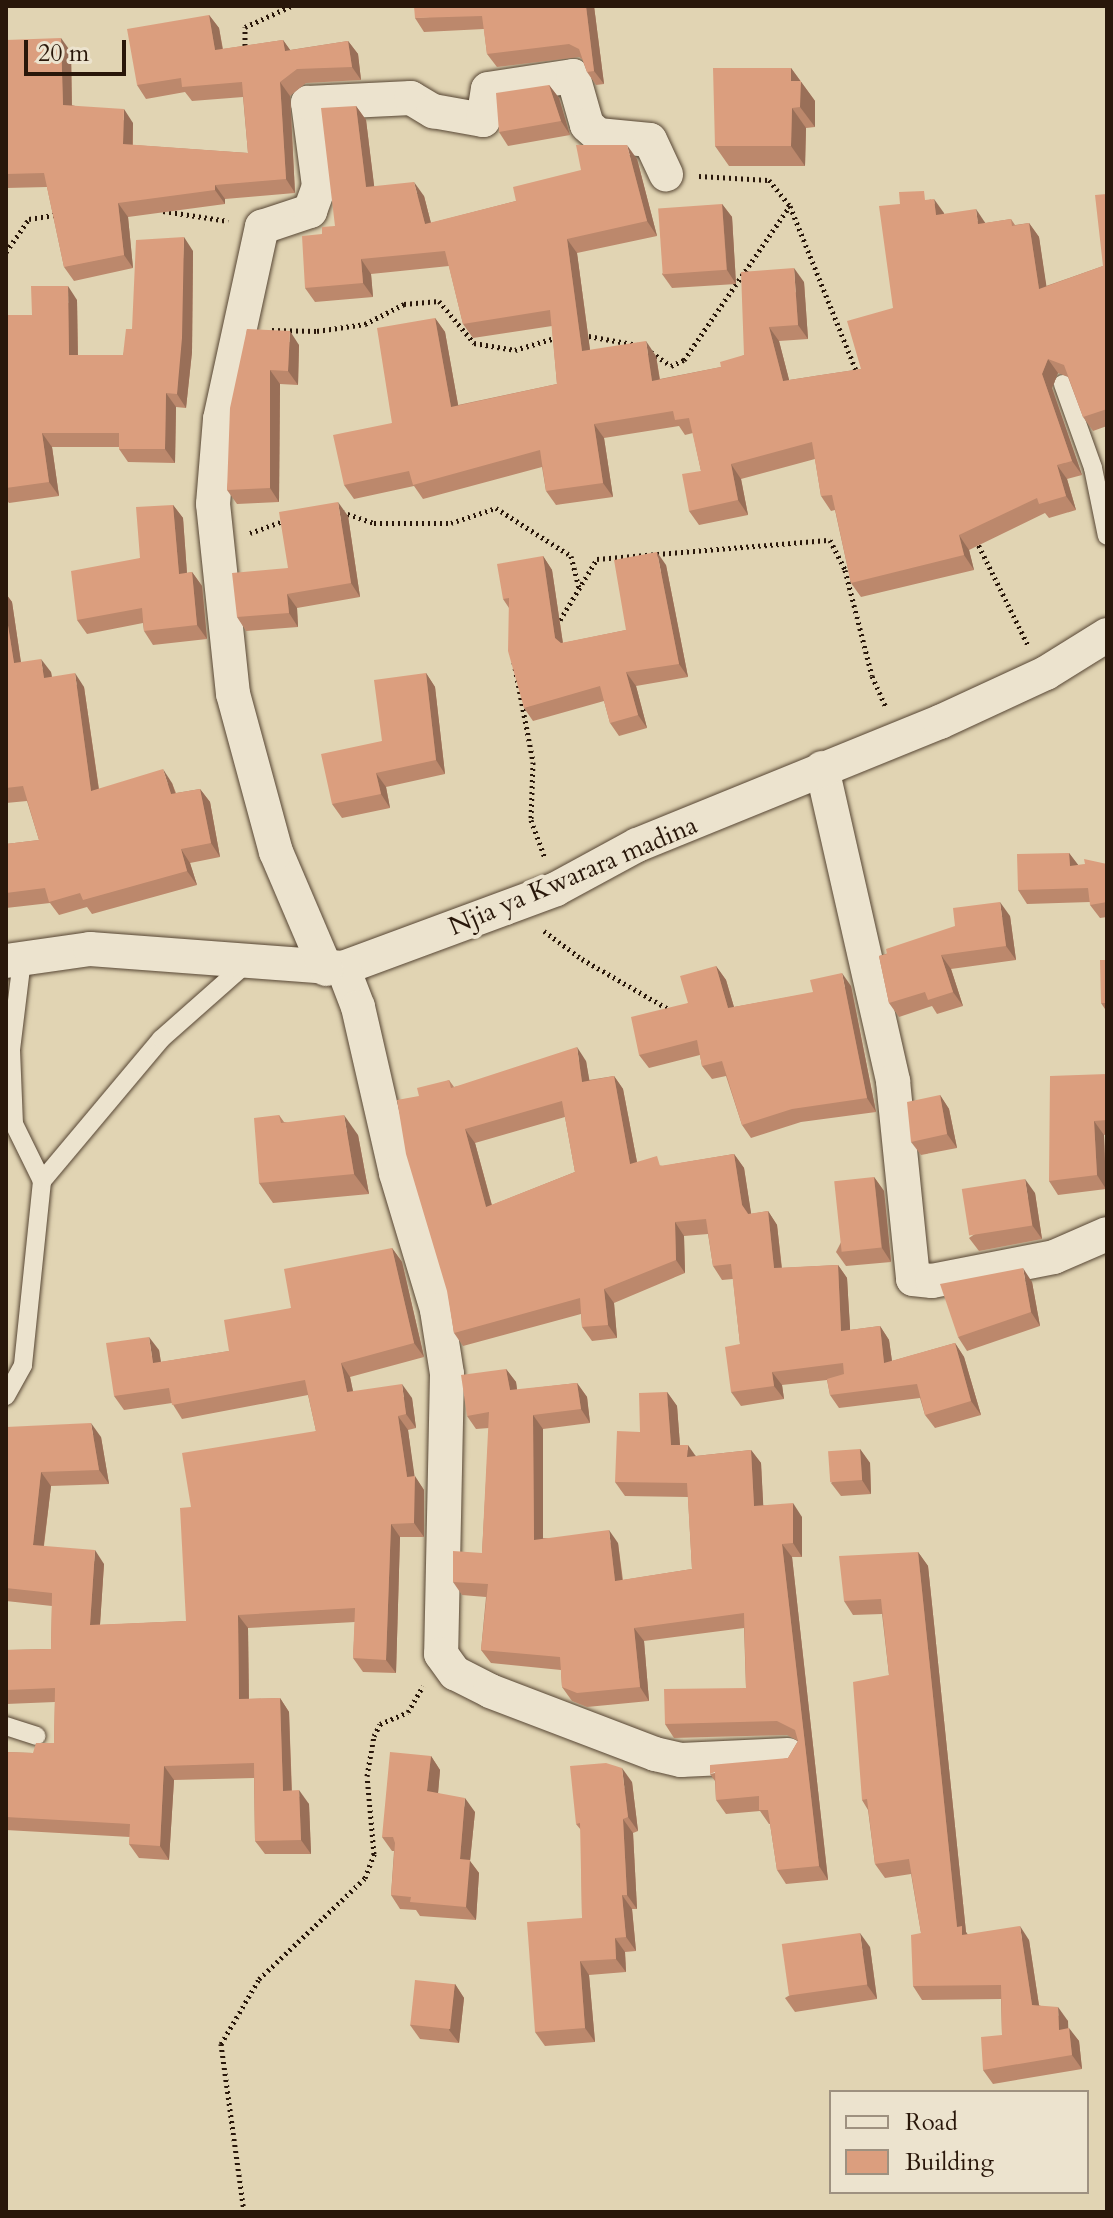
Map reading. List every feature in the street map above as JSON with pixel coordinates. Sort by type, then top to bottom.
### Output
[{"type":"street","points":[[666,174],[650,140],[598,135],[587,125],[573,76],[488,89],[483,120],[433,111],[411,98],[308,103],[319,186],[310,211],[262,227],[220,419],[215,546],[233,694],[262,803],[334,968],[358,1007],[396,1173],[437,1310],[447,1374],[441,1654],[455,1673],[490,1691],[655,1754],[681,1760],[788,1755]]},
{"type":"street","name":"Njia ya Kwarara madina","points":[[14,960],[90,949],[334,968],[556,889],[637,845],[913,733],[1046,673],[1107,635]]},
{"type":"street","points":[[822,768],[893,1081],[913,1279],[932,1281],[1054,1257],[1107,1234]]},
{"type":"lane","points":[[1063,384],[1100,468],[1107,536]]},
{"type":"lane","points":[[6,1396],[23,1365],[42,1181],[14,1124],[11,1050],[14,960]]},
{"type":"lane","points":[[42,1181],[161,1039],[248,962]]},
{"type":"lane","points":[[6,1726],[36,1736]]},
{"type":"path","points":[[245,59],[245,27],[291,6]]},
{"type":"path","points":[[666,174],[769,180],[790,206],[860,380]]},
{"type":"path","points":[[239,329],[317,331],[365,324],[404,304],[439,301],[474,343],[515,350],[568,333],[636,341],[671,366],[684,360],[790,206]]},
{"type":"path","points":[[153,210],[262,227]]},
{"type":"path","points":[[6,252],[29,219],[67,213]]},
{"type":"path","points":[[331,508],[374,523],[451,523],[496,508],[571,556],[580,590]]},
{"type":"path","points":[[215,546],[297,516]]},
{"type":"path","points":[[969,525],[1006,609],[1046,673]]},
{"type":"path","points":[[554,629],[597,559],[830,540],[844,536]]},
{"type":"path","points":[[830,540],[845,570],[872,676],[887,709],[913,733]]},
{"type":"path","points":[[517,657],[512,666],[533,762],[531,820],[556,889]]},
{"type":"path","points":[[511,906],[582,959],[673,1012]]},
{"type":"path","points":[[244,2212],[221,2044],[259,1979],[365,1878],[374,1854],[367,1776],[374,1736],[380,1724],[408,1712],[441,1654]]},
{"type":"building","points":[[414,6],[586,6],[594,71],[587,72],[579,49],[569,44],[487,54],[482,16],[415,18]]},
{"type":"building","points":[[209,15],[215,50],[283,40],[285,51],[348,41],[352,67],[297,69],[280,82],[286,179],[215,185],[215,190],[118,203],[124,255],[64,267],[44,173],[6,174],[6,40],[61,38],[63,105],[124,109],[123,144],[248,153],[242,82],[182,87],[181,78],[137,85],[127,29]]},
{"type":"building","points":[[713,68],[791,68],[791,81],[801,81],[800,107],[792,108],[791,146],[715,146]]},
{"type":"building","points":[[549,85],[561,121],[499,132],[496,93]]},
{"type":"building","points":[[356,106],[366,187],[414,182],[425,224],[516,201],[513,187],[581,170],[576,145],[627,145],[647,221],[567,239],[582,351],[646,341],[652,381],[721,367],[720,362],[744,355],[741,272],[794,268],[798,325],[769,327],[783,381],[861,369],[847,321],[893,308],[879,206],[900,204],[899,192],[924,191],[925,200],[934,199],[936,215],[976,209],[978,224],[1011,219],[1012,226],[1029,223],[1039,289],[1103,266],[1095,195],[1107,194],[1107,409],[1083,417],[1064,365],[1048,359],[1042,374],[1072,461],[1057,465],[1066,496],[1039,504],[1037,498],[959,535],[964,555],[851,583],[832,495],[821,496],[812,442],[731,464],[738,500],[689,511],[682,474],[701,471],[689,418],[675,420],[673,411],[594,424],[603,483],[546,491],[540,450],[413,485],[409,471],[344,485],[333,435],[392,423],[377,328],[435,318],[451,407],[557,384],[550,310],[463,324],[445,251],[361,259],[363,283],[305,288],[302,236],[322,234],[322,227],[335,226],[321,108]]},
{"type":"building","points":[[722,204],[727,270],[663,274],[658,208]]},
{"type":"building","points":[[184,237],[182,338],[177,394],[166,393],[165,449],[119,449],[119,433],[42,433],[49,482],[6,488],[6,315],[32,315],[31,286],[68,286],[69,355],[123,355],[126,329],[132,329],[136,240]]},
{"type":"building","points":[[247,329],[290,331],[288,371],[270,370],[270,488],[227,490],[230,408]]},
{"type":"building","points":[[338,502],[351,583],[287,594],[289,613],[237,617],[232,573],[288,568],[279,512]]},
{"type":"building","points":[[173,505],[179,574],[192,572],[197,625],[144,631],[142,608],[77,620],[71,571],[140,558],[136,507]]},
{"type":"building","points":[[657,552],[679,664],[626,672],[638,715],[610,723],[600,686],[524,708],[508,651],[509,598],[503,599],[497,564],[543,556],[555,638],[561,643],[626,630],[614,560]]},
{"type":"building","points":[[6,613],[14,663],[41,659],[44,678],[75,673],[91,791],[163,769],[171,794],[200,789],[211,843],[181,849],[187,871],[83,900],[80,893],[49,902],[45,888],[6,893],[6,844],[39,840],[23,786],[6,788]]},
{"type":"building","points":[[426,673],[436,760],[376,773],[381,794],[332,804],[321,754],[382,741],[374,680]]},
{"type":"building","points":[[1069,853],[1070,866],[1085,864],[1084,859],[1107,864],[1107,902],[1090,905],[1088,888],[1018,890],[1017,854]]},
{"type":"building","points":[[1000,902],[1006,946],[941,955],[953,992],[928,1000],[925,992],[889,1003],[879,956],[887,954],[886,949],[955,926],[953,908]]},
{"type":"building","points":[[1100,960],[1107,960],[1107,1003],[1101,1003]]},
{"type":"building","points":[[716,966],[728,1008],[813,992],[810,980],[842,973],[867,1098],[792,1109],[742,1125],[722,1061],[702,1066],[697,1040],[639,1055],[631,1017],[688,1003],[680,976]]},
{"type":"building","points":[[577,1047],[582,1082],[614,1076],[630,1164],[657,1156],[660,1166],[734,1154],[742,1205],[748,1214],[768,1211],[774,1268],[838,1265],[841,1331],[880,1326],[884,1363],[955,1343],[971,1401],[925,1415],[917,1384],[830,1395],[827,1379],[844,1374],[843,1363],[772,1372],[774,1386],[731,1392],[725,1347],[740,1344],[731,1264],[713,1266],[706,1219],[675,1222],[676,1260],[604,1289],[608,1325],[582,1327],[580,1298],[454,1333],[447,1291],[406,1154],[397,1100],[419,1096],[417,1088],[449,1080],[451,1088]],"holes":[[[562,1101],[575,1172],[486,1207],[465,1129]]]},
{"type":"building","points":[[1107,1074],[1107,1120],[1094,1121],[1097,1175],[1049,1181],[1050,1076]]},
{"type":"building","points":[[940,1095],[947,1134],[911,1142],[907,1102]]},
{"type":"building","points":[[279,1115],[281,1123],[344,1115],[354,1174],[259,1183],[254,1118]]},
{"type":"building","points":[[874,1177],[881,1248],[842,1252],[834,1181]]},
{"type":"building","points":[[1025,1179],[1032,1225],[969,1235],[962,1189]]},
{"type":"building","points":[[392,1248],[414,1343],[341,1363],[347,1392],[402,1384],[406,1414],[398,1416],[407,1477],[415,1476],[414,1523],[391,1524],[386,1660],[353,1658],[355,1608],[238,1615],[239,1699],[280,1698],[283,1791],[299,1790],[301,1840],[255,1841],[254,1763],[164,1766],[160,1846],[129,1844],[130,1824],[6,1817],[6,1752],[33,1753],[36,1743],[54,1743],[55,1688],[6,1690],[6,1650],[51,1649],[52,1593],[6,1588],[6,1427],[91,1423],[99,1470],[41,1472],[33,1545],[95,1550],[90,1625],[186,1621],[180,1508],[191,1507],[182,1453],[316,1431],[305,1380],[172,1405],[169,1388],[114,1396],[106,1343],[149,1337],[153,1363],[229,1351],[224,1320],[291,1308],[284,1269]]},
{"type":"building","points":[[1023,1268],[1031,1312],[958,1337],[940,1284]]},
{"type":"building","points":[[506,1369],[510,1390],[577,1383],[581,1409],[533,1415],[534,1540],[609,1530],[615,1581],[692,1569],[687,1483],[615,1482],[617,1431],[640,1432],[639,1393],[667,1392],[671,1445],[688,1445],[687,1457],[751,1450],[754,1506],[793,1503],[793,1543],[782,1544],[819,1866],[777,1870],[768,1810],[759,1810],[759,1796],[716,1800],[715,1772],[710,1774],[710,1765],[788,1758],[798,1741],[795,1730],[777,1721],[665,1724],[664,1689],[746,1688],[744,1613],[634,1628],[640,1687],[577,1693],[562,1687],[560,1657],[481,1650],[488,1584],[453,1582],[453,1551],[482,1553],[489,1412],[467,1416],[461,1375]]},
{"type":"building","points":[[860,1449],[862,1480],[830,1482],[828,1451]]},
{"type":"building","points":[[918,1552],[957,1927],[962,1926],[962,1935],[1020,1926],[1032,2005],[1058,2007],[1059,2030],[1069,2028],[1072,2055],[983,2070],[981,2037],[1002,2035],[1001,1985],[913,1986],[911,1935],[921,1933],[909,1859],[875,1864],[867,1799],[862,1800],[853,1682],[889,1675],[881,1599],[844,1601],[839,1556]]},
{"type":"building","points":[[390,1752],[431,1756],[427,1791],[465,1798],[460,1859],[470,1860],[466,1907],[410,1902],[411,1897],[391,1895],[395,1843],[393,1837],[382,1837]]},
{"type":"building","points":[[606,1763],[622,1768],[628,1817],[623,1819],[627,1895],[622,1895],[626,1937],[615,1938],[616,1959],[580,1961],[585,2028],[535,2032],[527,1922],[582,1918],[580,1823],[576,1824],[570,1766]]},
{"type":"building","points":[[860,1933],[867,1984],[789,1995],[782,1944]]},
{"type":"building","points":[[415,1980],[455,1984],[450,2029],[410,2025]]}]
